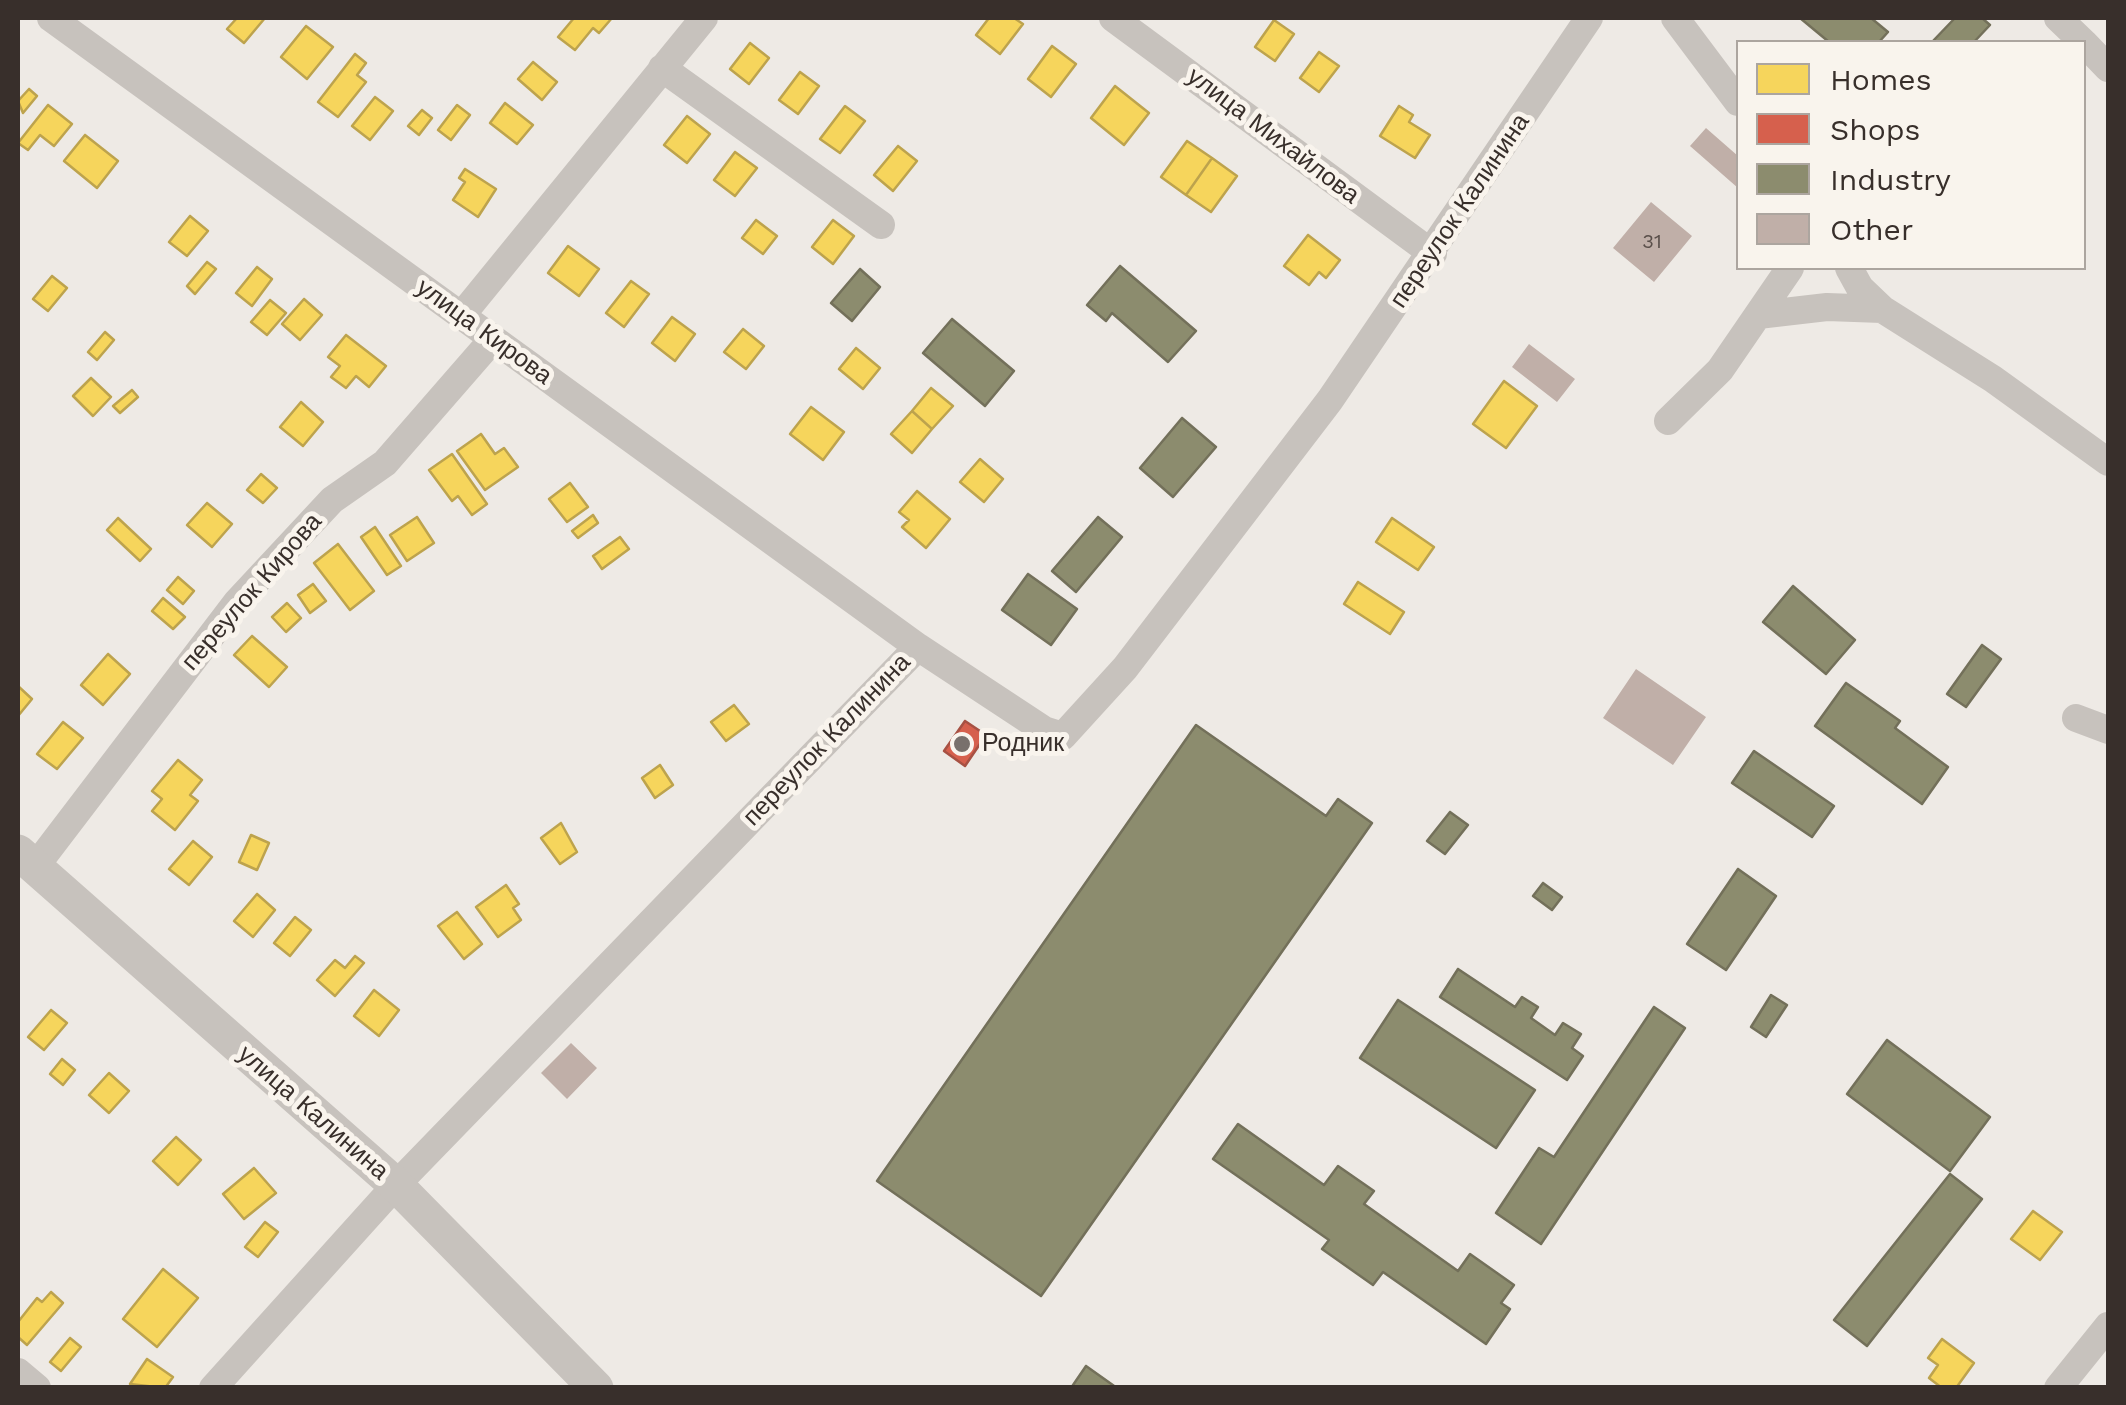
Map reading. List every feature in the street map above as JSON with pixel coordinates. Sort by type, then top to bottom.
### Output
[{"type":"street","name":"улица Кирова","points":[[51,18],[918,646]]},
{"type":"street","points":[[461,316],[704,18]]},
{"type":"street","name":"улица Михайлова","points":[[1114,18],[1433,254]]},
{"type":"street","name":"переулок Калинина","points":[[213,1388],[396,1185],[918,646],[1044,730],[1063,736],[1125,668],[1330,400],[1433,254],[1589,18]]},
{"type":"street","points":[[1675,18],[1736,99]]},
{"type":"street","points":[[2058,18],[2080,40]]},
{"type":"street","points":[[2086,46],[2108,68]]},
{"type":"street","points":[[662,68],[881,225]]},
{"type":"street","points":[[1668,422],[1720,370],[1789,270]]},
{"type":"street","points":[[1850,270],[1860,288],[1882,309],[1993,379],[2108,462]]},
{"type":"street","points":[[1758,315],[1827,308],[1882,309]]},
{"type":"street","name":"переулок Кирова","points":[[26,860],[237,602],[332,500],[385,463],[493,339]]},
{"type":"street","points":[[2076,718],[2108,730]]},
{"type":"street","name":"улица Калинина","points":[[26,860],[396,1185],[596,1388]]},
{"type":"street","points":[[2058,1388],[2108,1326]]},
{"type":"street","points":[[18,1372],[36,1388]]},
{"type":"building: Homes","points":[[237,18],[265,18],[244,43],[227,29]]},
{"type":"building: Homes","points":[[574,18],[612,18],[599,33],[593,28],[575,50],[558,37]]},
{"type":"building: Homes","points":[[989,18],[1014,18],[1023,24],[1000,54],[976,35]]},
{"type":"building: Homes","points":[[1274,20],[1294,34],[1275,61],[1255,47]]},
{"type":"building: Homes","points":[[306,26],[333,47],[307,79],[281,57]]},
{"type":"building: Homes","points":[[750,43],[769,58],[749,84],[730,69]]},
{"type":"building: Homes","points":[[1052,46],[1076,64],[1051,97],[1028,79]]},
{"type":"building: Homes","points":[[1319,52],[1339,66],[1319,92],[1300,78]]},
{"type":"building: Homes","points":[[355,54],[366,63],[357,75],[366,82],[338,117],[318,102]]},
{"type":"building: Homes","points":[[533,62],[557,82],[542,100],[518,79]]},
{"type":"building: Homes","points":[[800,72],[819,86],[798,114],[779,100]]},
{"type":"building: Homes","points":[[1115,86],[1149,113],[1124,145],[1091,118]]},
{"type":"building: Homes","points":[[29,89],[37,96],[23,113],[18,101]]},
{"type":"building: Homes","points":[[375,97],[393,111],[370,140],[352,126]]},
{"type":"building: Homes","points":[[505,103],[533,125],[517,144],[490,123]]},
{"type":"building: Homes","points":[[48,105],[72,124],[54,146],[40,135],[28,150],[18,143]]},
{"type":"building: Homes","points":[[457,105],[470,115],[451,140],[438,130]]},
{"type":"building: Homes","points":[[845,106],[865,121],[840,153],[820,139]]},
{"type":"building: Homes","points":[[1399,106],[1413,115],[1409,122],[1430,135],[1415,158],[1380,136]]},
{"type":"building: Homes","points":[[422,110],[432,118],[419,135],[408,126]]},
{"type":"building: Homes","points":[[687,116],[710,134],[687,163],[664,145]]},
{"type":"building: Homes","points":[[85,135],[118,161],[97,188],[64,161]]},
{"type":"building: Homes","points":[[1187,141],[1212,158],[1186,195],[1161,177]]},
{"type":"building: Homes","points":[[898,146],[917,161],[893,191],[874,175]]},
{"type":"building: Homes","points":[[735,152],[757,168],[735,196],[714,180]]},
{"type":"building: Homes","points":[[1212,158],[1237,176],[1211,212],[1186,195]]},
{"type":"building: Homes","points":[[465,169],[496,189],[478,217],[453,200],[465,182],[459,178]]},
{"type":"building: Homes","points":[[190,216],[208,231],[187,256],[169,242]]},
{"type":"building: Homes","points":[[756,220],[777,236],[763,254],[742,238]]},
{"type":"building: Homes","points":[[833,220],[854,236],[833,264],[812,247]]},
{"type":"building: Homes","points":[[1308,235],[1340,260],[1326,278],[1319,272],[1309,285],[1284,266]]},
{"type":"building: Homes","points":[[568,246],[599,269],[579,296],[548,273]]},
{"type":"building: Homes","points":[[207,262],[216,269],[195,294],[187,286]]},
{"type":"building: Homes","points":[[257,267],[272,279],[252,306],[236,293]]},
{"type":"building: Homes","points":[[52,276],[67,288],[48,311],[33,299]]},
{"type":"building: Homes","points":[[631,281],[649,294],[624,327],[606,313]]},
{"type":"building: Homes","points":[[304,299],[322,315],[300,340],[282,324]]},
{"type":"building: Homes","points":[[270,300],[286,313],[267,335],[251,322]]},
{"type":"building: Homes","points":[[672,317],[695,334],[675,361],[652,343]]},
{"type":"building: Homes","points":[[743,329],[764,346],[746,369],[724,352]]},
{"type":"building: Homes","points":[[105,332],[114,340],[97,360],[88,352]]},
{"type":"building: Homes","points":[[346,335],[386,366],[369,387],[356,376],[346,388],[331,377],[340,366],[328,357]]},
{"type":"building: Homes","points":[[856,348],[880,368],[863,389],[839,369]]},
{"type":"building: Homes","points":[[91,378],[111,397],[93,416],[73,396]]},
{"type":"building: Homes","points":[[1504,381],[1537,406],[1506,448],[1473,424]]},
{"type":"building: Homes","points":[[931,388],[953,406],[932,429],[912,411]]},
{"type":"building: Homes","points":[[132,390],[138,397],[120,413],[113,406]]},
{"type":"building: Homes","points":[[301,402],[323,422],[303,446],[280,427]]},
{"type":"building: Homes","points":[[811,407],[844,432],[823,460],[790,434]]},
{"type":"building: Homes","points":[[912,411],[932,429],[912,453],[891,434]]},
{"type":"building: Homes","points":[[481,434],[495,454],[504,448],[518,467],[485,490],[457,451]]},
{"type":"building: Homes","points":[[452,454],[487,504],[472,515],[458,496],[452,501],[429,470]]},
{"type":"building: Homes","points":[[980,459],[1003,479],[984,502],[960,482]]},
{"type":"building: Homes","points":[[261,474],[277,488],[263,503],[247,490]]},
{"type":"building: Homes","points":[[570,483],[588,507],[567,522],[549,499]]},
{"type":"building: Homes","points":[[917,491],[950,519],[926,548],[902,527],[909,520],[899,512]]},
{"type":"building: Homes","points":[[207,503],[232,524],[212,547],[187,525]]},
{"type":"building: Homes","points":[[593,515],[598,523],[578,538],[572,531]]},
{"type":"building: Homes","points":[[417,517],[434,543],[407,561],[390,535]]},
{"type":"building: Homes","points":[[118,518],[151,549],[140,561],[107,530]]},
{"type":"building: Homes","points":[[1392,518],[1434,547],[1418,570],[1376,542]]},
{"type":"building: Homes","points":[[375,527],[401,566],[387,575],[361,537]]},
{"type":"building: Homes","points":[[620,537],[629,549],[602,569],[593,556]]},
{"type":"building: Homes","points":[[338,544],[374,591],[350,610],[314,563]]},
{"type":"building: Homes","points":[[178,577],[194,591],[183,604],[167,590]]},
{"type":"building: Homes","points":[[1358,582],[1404,612],[1390,634],[1344,604]]},
{"type":"building: Homes","points":[[313,584],[326,601],[310,613],[298,595]]},
{"type":"building: Homes","points":[[163,598],[185,617],[173,629],[152,611]]},
{"type":"building: Homes","points":[[287,603],[301,618],[286,632],[272,617]]},
{"type":"building: Homes","points":[[252,636],[287,667],[269,687],[234,655]]},
{"type":"building: Homes","points":[[108,654],[130,674],[103,705],[81,685]]},
{"type":"building: Homes","points":[[18,686],[32,699],[18,716]]},
{"type":"building: Homes","points":[[734,705],[749,724],[726,741],[711,722]]},
{"type":"building: Homes","points":[[63,722],[83,738],[57,769],[37,754]]},
{"type":"building: Homes","points":[[178,760],[202,780],[190,795],[198,801],[175,830],[152,811],[162,799],[152,791]]},
{"type":"building: Homes","points":[[660,765],[673,785],[655,798],[642,778]]},
{"type":"building: Homes","points":[[561,823],[577,852],[560,864],[541,838]]},
{"type":"building: Homes","points":[[251,835],[269,843],[257,870],[239,862]]},
{"type":"building: Homes","points":[[193,841],[212,857],[189,885],[169,869]]},
{"type":"building: Homes","points":[[506,885],[519,904],[513,908],[521,920],[498,937],[476,907]]},
{"type":"building: Homes","points":[[257,894],[275,910],[253,937],[234,921]]},
{"type":"building: Homes","points":[[457,912],[482,944],[464,959],[438,926]]},
{"type":"building: Homes","points":[[295,917],[311,930],[290,956],[274,943]]},
{"type":"building: Homes","points":[[355,956],[364,963],[335,996],[317,980],[335,960],[345,968]]},
{"type":"building: Homes","points":[[374,990],[399,1010],[379,1036],[354,1016]]},
{"type":"building: Homes","points":[[51,1010],[67,1023],[44,1050],[28,1037]]},
{"type":"building: Homes","points":[[62,1059],[75,1070],[63,1085],[50,1074]]},
{"type":"building: Homes","points":[[109,1073],[129,1091],[109,1113],[89,1095]]},
{"type":"building: Homes","points":[[176,1137],[201,1160],[178,1185],[153,1161]]},
{"type":"building: Homes","points":[[254,1168],[276,1193],[244,1219],[223,1194]]},
{"type":"building: Homes","points":[[2033,1211],[2062,1232],[2040,1260],[2011,1239]]},
{"type":"building: Homes","points":[[265,1222],[278,1232],[258,1257],[245,1247]]},
{"type":"building: Homes","points":[[163,1269],[198,1298],[157,1347],[123,1319]]},
{"type":"building: Homes","points":[[51,1292],[63,1303],[27,1345],[18,1337],[18,1322],[37,1298],[42,1302]]},
{"type":"building: Homes","points":[[70,1338],[81,1347],[61,1371],[50,1362]]},
{"type":"building: Homes","points":[[1942,1339],[1974,1363],[1956,1388],[1942,1388],[1929,1378],[1938,1365],[1928,1358]]},
{"type":"building: Homes","points":[[147,1359],[173,1377],[165,1388],[130,1384]]},
{"type":"building: Shops","points":[[965,721],[986,735],[965,766],[944,751]]},
{"type":"building: Industry","points":[[1800,18],[1871,18],[1888,32],[1881,40],[1827,40]]},
{"type":"building: Industry","points":[[1955,18],[1982,18],[1990,25],[1976,40],[1934,40]]},
{"type":"building: Industry","points":[[1120,266],[1196,331],[1168,362],[1112,313],[1106,321],[1087,305]]},
{"type":"building: Industry","points":[[860,269],[880,287],[852,321],[831,303]]},
{"type":"building: Industry","points":[[952,319],[1014,371],[985,406],[923,353]]},
{"type":"building: Industry","points":[[1182,418],[1216,447],[1173,497],[1140,468]]},
{"type":"building: Industry","points":[[1098,517],[1122,537],[1076,592],[1052,571]]},
{"type":"building: Industry","points":[[1028,574],[1077,609],[1051,645],[1002,610]]},
{"type":"building: Industry","points":[[1793,586],[1855,640],[1826,674],[1763,622]]},
{"type":"building: Industry","points":[[1982,645],[2001,659],[1966,707],[1947,694]]},
{"type":"building: Industry","points":[[1846,683],[1900,721],[1895,728],[1948,767],[1922,804],[1815,726]]},
{"type":"building: Industry","points":[[1196,725],[1326,816],[1338,799],[1372,823],[1041,1296],[877,1181]]},
{"type":"building: Industry","points":[[1754,751],[1834,806],[1812,837],[1732,783]]},
{"type":"building: Industry","points":[[1450,812],[1468,825],[1445,854],[1427,841]]},
{"type":"building: Industry","points":[[1738,869],[1776,896],[1726,970],[1687,944]]},
{"type":"building: Industry","points":[[1543,883],[1562,897],[1552,910],[1533,896]]},
{"type":"building: Industry","points":[[1458,969],[1515,1007],[1522,997],[1538,1007],[1531,1018],[1555,1035],[1563,1023],[1581,1034],[1572,1048],[1583,1056],[1567,1080],[1440,997]]},
{"type":"building: Industry","points":[[1771,995],[1787,1005],[1766,1037],[1751,1027]]},
{"type":"building: Industry","points":[[1398,1000],[1535,1090],[1496,1148],[1360,1058]]},
{"type":"building: Industry","points":[[1654,1007],[1685,1028],[1541,1244],[1496,1213],[1539,1148],[1554,1157]]},
{"type":"building: Industry","points":[[1887,1040],[1990,1117],[1950,1171],[1847,1094]]},
{"type":"building: Industry","points":[[1238,1124],[1324,1185],[1338,1166],[1374,1191],[1364,1204],[1458,1271],[1470,1254],[1514,1285],[1501,1303],[1510,1309],[1486,1344],[1383,1272],[1373,1285],[1322,1249],[1329,1240],[1213,1159]]},
{"type":"building: Industry","points":[[1950,1174],[1982,1199],[1867,1346],[1834,1320]]},
{"type":"building: Industry","points":[[1086,1366],[1117,1388],[1071,1388]]},
{"type":"building: Other","points":[[1706,128],[1736,154],[1736,186],[1690,146]]},
{"type":"building: Other","points":[[1651,202],[1692,236],[1654,282],[1613,248]]},
{"type":"building: Other","points":[[1529,344],[1575,379],[1557,402],[1512,367]]},
{"type":"building: Other","points":[[1636,669],[1706,717],[1673,765],[1603,718]]},
{"type":"building: Other","points":[[571,1043],[597,1068],[567,1099],[541,1073]]},
{"type":"place","name":"Родник","points":[[962,744]]}]
